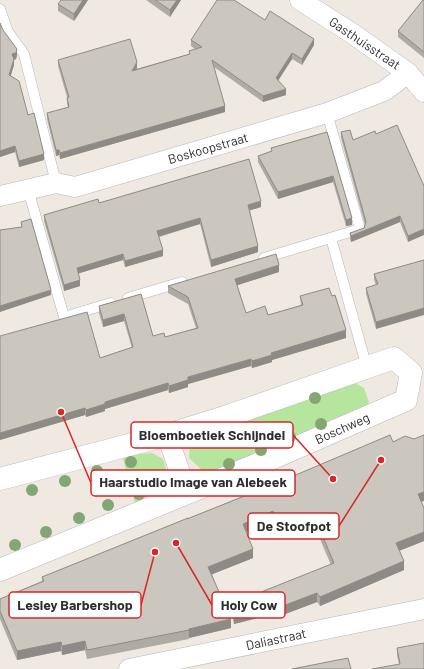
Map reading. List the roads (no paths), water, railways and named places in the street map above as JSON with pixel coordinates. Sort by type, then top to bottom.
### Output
[{"type":"street","name":"Gasthuisstraat","points":[[300,0],[408,72],[424,92]]},
{"type":"street","name":"Boskoopstraat","points":[[0,196],[56,183],[75,187],[327,113],[384,91],[408,72]]},
{"type":"street","name":"Boschweg","points":[[0,479],[167,435],[225,417],[394,358],[418,370],[406,400],[275,457],[0,570]]},
{"type":"street","points":[[167,435],[187,493]]},
{"type":"street","name":"Daliastraat","points":[[129,669],[424,609]]},
{"type":"lane","points":[[0,9],[8,32],[24,54],[56,183]]},
{"type":"lane","points":[[255,260],[360,229],[327,113]]},
{"type":"lane","points":[[28,189],[64,317],[194,278]]},
{"type":"lane","points":[[331,238],[366,368]]},
{"type":"place","name":"Haarstudio Image van Alebeek","points":[[61,412]]},
{"type":"place","name":"De Stoofpot","points":[[381,460]]},
{"type":"place","name":"Bloemboetiek Schijndel","points":[[333,479]]},
{"type":"place","name":"Holy Cow","points":[[176,543]]},
{"type":"place","name":"Lesley Barbershop","points":[[155,552]]}]
